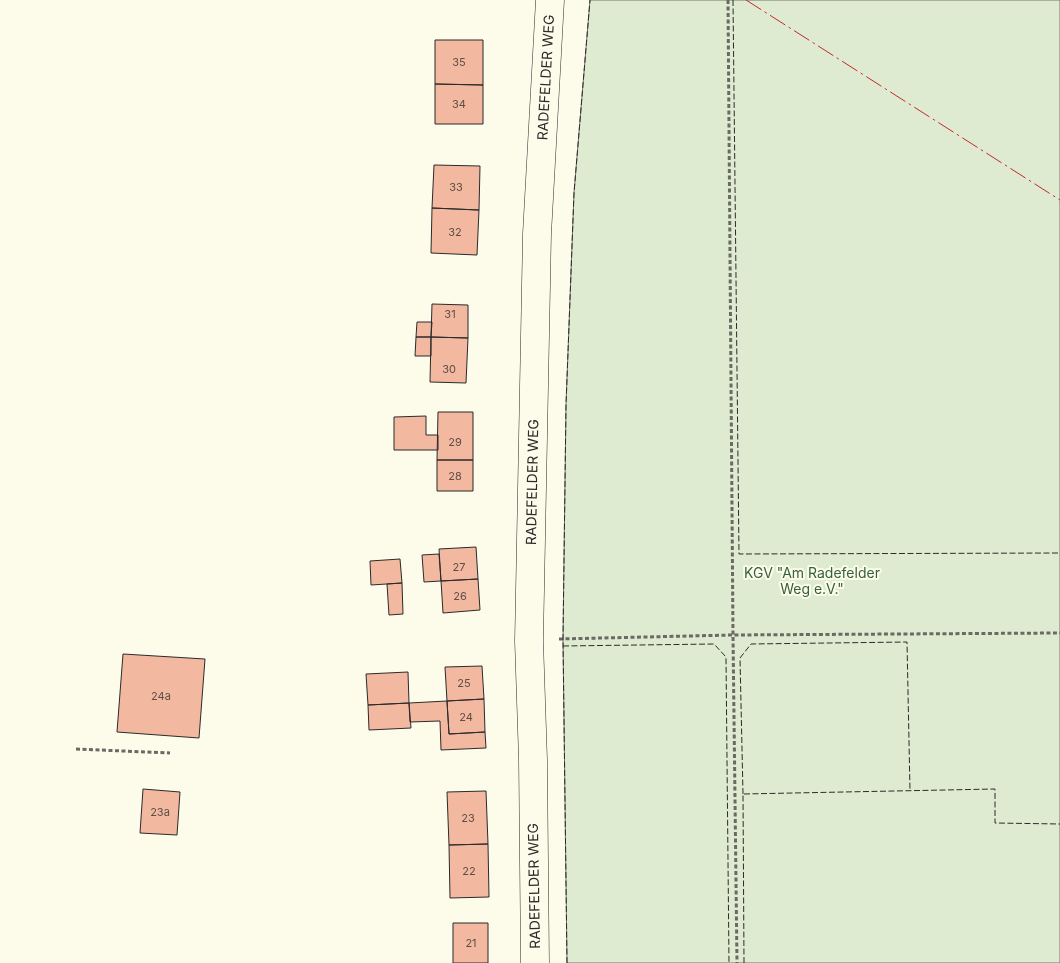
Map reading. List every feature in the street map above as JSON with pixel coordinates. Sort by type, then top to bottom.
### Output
[{"type":"street","name":"RADEFELDER WEG","points":[[535,963],[533,760],[529,641],[537,234],[550,0]]},
{"type":"path","points":[[728,0],[732,635],[737,963]]},
{"type":"path","points":[[529,641],[563,638],[732,635],[1060,633]]},
{"type":"path","points":[[76,749],[170,753]]},
{"type":"green space","name":"KGV \"Am Radefelder Weg e.V.\"","points":[[590,0],[1060,0],[1060,963],[567,963],[563,638],[566,405],[574,193]]},
{"type":"building","points":[[435,40],[483,40],[483,85],[435,84]]},
{"type":"building","points":[[435,84],[483,85],[483,124],[435,124]]},
{"type":"building","points":[[434,165],[480,166],[479,210],[432,208]]},
{"type":"building","points":[[432,208],[479,210],[477,255],[431,253]]},
{"type":"building","points":[[432,304],[468,305],[468,338],[431,337]]},
{"type":"building","points":[[417,322],[432,322],[431,337],[416,337]]},
{"type":"building","points":[[416,337],[431,337],[431,356],[415,356]]},
{"type":"building","points":[[431,337],[468,338],[466,383],[430,382]]},
{"type":"building","points":[[438,412],[473,412],[473,460],[437,460]]},
{"type":"building","points":[[426,416],[426,435],[438,435],[438,450],[394,450],[394,417]]},
{"type":"building","points":[[437,460],[473,460],[473,491],[437,491]]},
{"type":"building","points":[[476,547],[478,579],[441,581],[439,549]]},
{"type":"building","points":[[439,554],[441,581],[424,582],[422,555]]},
{"type":"building","points":[[400,559],[402,583],[371,585],[370,561]]},
{"type":"building","points":[[478,579],[480,610],[443,613],[441,581]]},
{"type":"building","points":[[402,583],[403,614],[389,615],[387,584]]},
{"type":"building","points":[[123,654],[205,659],[199,738],[117,732]]},
{"type":"building","points":[[482,666],[484,699],[447,701],[445,667]]},
{"type":"building","points":[[408,672],[409,703],[368,705],[366,674]]},
{"type":"building","points":[[484,699],[485,732],[449,734],[447,701]]},
{"type":"building","points":[[447,701],[449,734],[485,732],[486,748],[441,750],[440,721],[410,722],[409,703]]},
{"type":"building","points":[[409,703],[411,728],[369,730],[368,705]]},
{"type":"building","points":[[143,789],[180,792],[177,835],[140,833]]},
{"type":"building","points":[[486,791],[488,844],[449,845],[447,792]]},
{"type":"building","points":[[488,844],[489,897],[450,898],[449,845]]},
{"type":"building","points":[[453,923],[488,923],[488,963],[453,963]]},
{"type":"fence","points":[[567,963],[563,639],[566,405],[574,193],[590,0]]},
{"type":"fence","points":[[733,0],[739,554],[1060,553]]},
{"type":"fence","points":[[743,794],[740,658],[751,644],[907,642],[910,791]]},
{"type":"fence","points":[[563,646],[714,644],[726,657],[729,963]]},
{"type":"fence","points":[[744,963],[743,794],[995,789],[995,823],[1060,824]]},
{"type":"power","points":[[746,0],[1060,200]]}]
